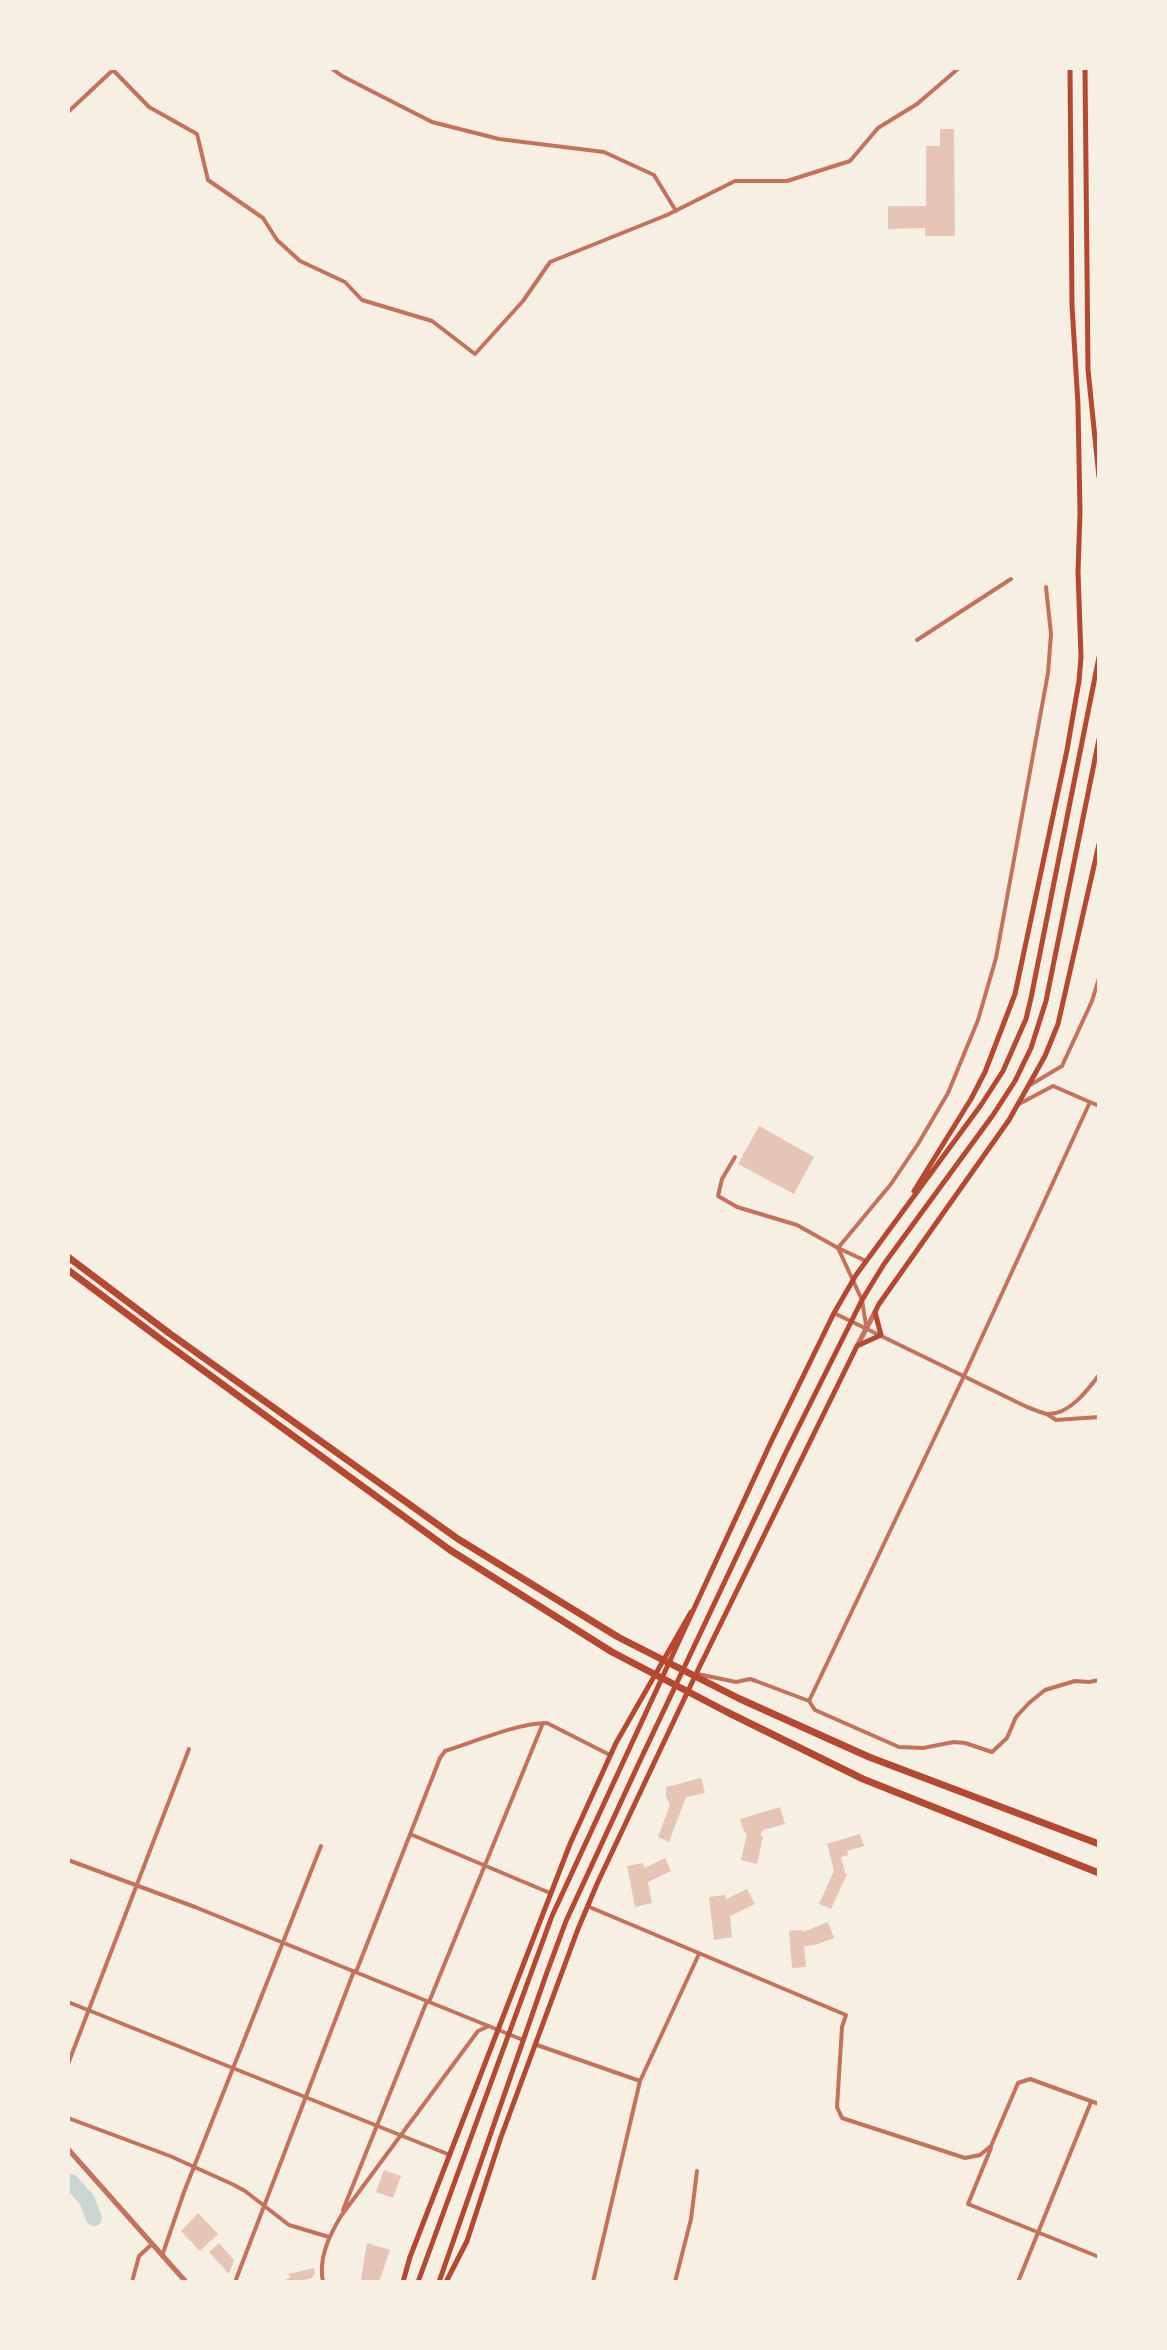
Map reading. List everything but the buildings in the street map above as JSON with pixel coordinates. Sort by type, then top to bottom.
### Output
[{"type":"highway","points":[[68,1257],[169,1333],[458,1539],[618,1637],[740,1699],[869,1757],[1099,1844]]},
{"type":"highway","points":[[68,1270],[450,1550],[612,1652],[863,1779],[1099,1873]]},
{"type":"main road","points":[[906,1205],[978,1086],[1015,994],[1079,681],[1080,513],[1072,305],[1070,68]]},
{"type":"main road","points":[[1085,68],[1088,370],[1099,477]]},
{"type":"main road","points":[[418,2282],[552,1916],[771,1442],[853,1279],[992,1089],[1015,1047],[1026,1019],[1099,657]]},
{"type":"main road","points":[[439,2282],[566,1921],[786,1452],[862,1300],[892,1253],[993,1115],[1031,1048],[1046,1001],[1099,739]]},
{"type":"main road","points":[[446,2282],[467,2241],[501,2137],[587,1906],[696,1674],[857,1346],[881,1335],[875,1312],[1019,1104],[1058,1024],[1099,844]]},
{"type":"main road","points":[[403,2282],[550,1893],[610,1755],[702,1594]]},
{"type":"street","points":[[331,68],[432,122],[499,139],[604,152],[654,175],[676,211]]},
{"type":"street","points":[[68,112],[114,69],[149,107],[197,134],[208,180],[263,218],[277,240],[300,261],[345,282],[362,300],[432,321],[475,354],[523,301],[550,262],[676,211],[735,181],[787,181],[850,161],[878,128],[917,104],[959,68]]},
{"type":"street","points":[[917,640],[1011,579]]},
{"type":"street","points":[[838,1248],[891,1184],[918,1144],[948,1093],[978,1020],[996,958],[1048,673],[1051,634],[1046,587]]},
{"type":"street","points":[[1030,1085],[1062,1066],[1092,1001],[1099,978]]},
{"type":"street","points":[[1019,1104],[1053,1086],[1099,1106]]},
{"type":"street","points":[[809,1701],[1090,1102]]},
{"type":"street","points":[[735,1157],[722,1179],[718,1196],[724,1202],[797,1225],[866,1261]]},
{"type":"street","points":[[838,1248],[862,1300],[867,1328]]},
{"type":"street","points":[[857,1346],[875,1312]]},
{"type":"street","points":[[834,1313],[1056,1420],[1099,1417]]},
{"type":"street","points":[[1046,1414],[1065,1410],[1086,1392],[1099,1375]]},
{"type":"street","points":[[696,1674],[736,1682],[756,1681],[809,1701],[815,1710],[889,1744],[923,1748],[954,1742],[992,1752],[1007,1738],[1016,1717],[1045,1690],[1075,1681],[1099,1680]]},
{"type":"street","points":[[235,2282],[440,1758],[445,1751],[527,1725],[543,1723],[610,1755]]},
{"type":"street","points":[[341,2216],[543,1723]]},
{"type":"street","points":[[68,2064],[189,1749]]},
{"type":"street","points":[[410,1834],[550,1893]]},
{"type":"street","points":[[162,2256],[321,1846]]},
{"type":"street","points":[[68,1860],[523,2040]]},
{"type":"street","points":[[587,1906],[846,2015],[842,2027],[837,2107],[842,2118],[965,2158],[980,2155],[991,2145]]},
{"type":"street","points":[[593,2282],[640,2081],[699,1954]]},
{"type":"street","points":[[68,2002],[450,2155]]},
{"type":"street","points":[[323,2282],[321,2266],[329,2237],[341,2216],[478,2031],[489,2026]]},
{"type":"street","points":[[537,2045],[640,2081]]},
{"type":"street","points":[[1099,2104],[1030,2079],[1018,2083],[968,2204],[1099,2257]]},
{"type":"street","points":[[1018,2282],[1091,2102]]},
{"type":"street","points":[[68,2118],[170,2156],[245,2191],[289,2225],[329,2237]]},
{"type":"street","points":[[68,2149],[186,2282]]},
{"type":"street","points":[[675,2282],[691,2219],[697,2171]]},
{"type":"street","points":[[132,2282],[139,2256],[151,2245]]},
{"type":"waterway","points":[[68,2182],[87,2200],[94,2218]]}]
